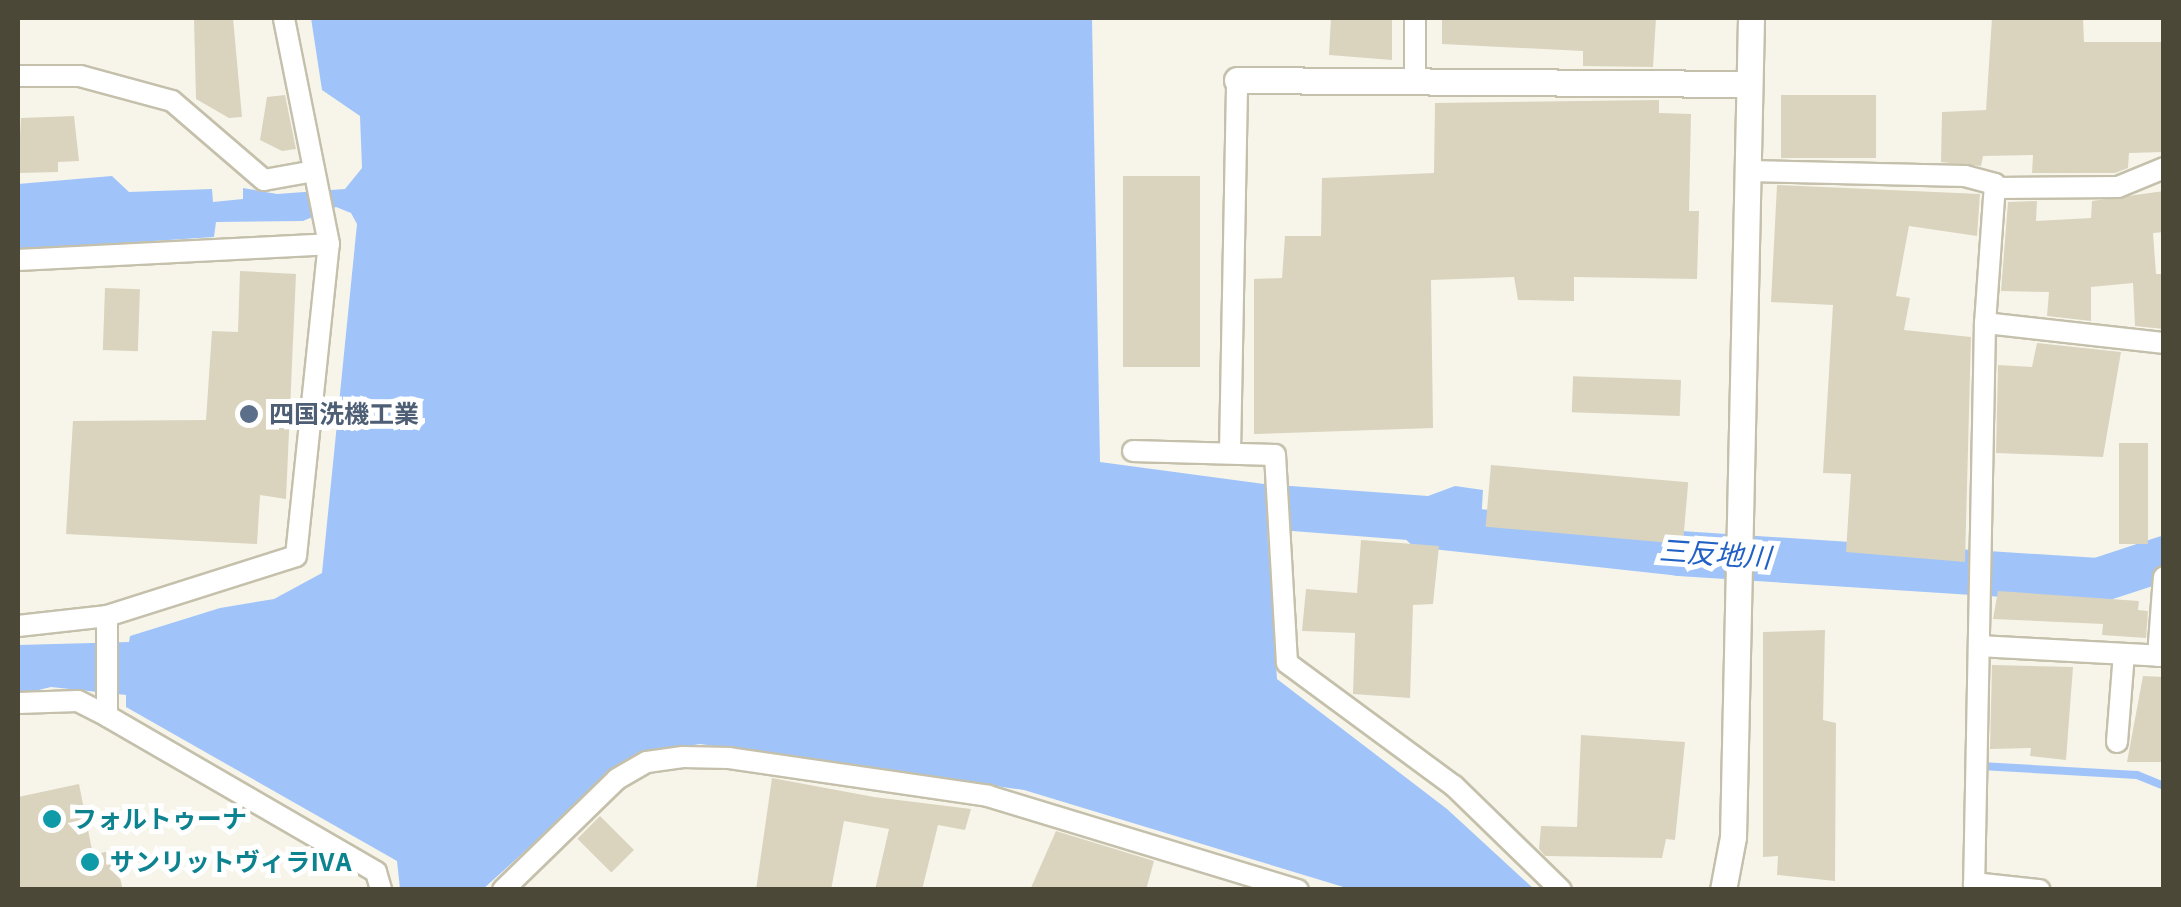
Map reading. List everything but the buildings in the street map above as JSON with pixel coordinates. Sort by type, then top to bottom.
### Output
[{"type":"street","points":[[18,626],[108,617],[296,556],[329,244],[284,18]]},
{"type":"street","points":[[1415,18],[1416,81]]},
{"type":"street","points":[[1723,890],[1733,837],[1751,18]]},
{"type":"street","points":[[18,76],[80,76],[172,101],[264,180],[314,171]]},
{"type":"street","points":[[1230,452],[1237,80],[1750,84]]},
{"type":"street","points":[[1749,171],[1965,176],[1995,188],[2118,188],[2164,168]]},
{"type":"street","points":[[1995,188],[1985,323],[1974,886],[2040,890]]},
{"type":"street","points":[[18,260],[329,244]]},
{"type":"street","points":[[1985,323],[2164,344]]},
{"type":"street","points":[[1133,451],[1275,455],[1287,663],[1454,786],[1561,890]]},
{"type":"street","points":[[1978,646],[2161,656],[2164,577]]},
{"type":"street","points":[[107,714],[108,617]]},
{"type":"street","points":[[2117,742],[2124,654]]},
{"type":"street","points":[[18,703],[78,701],[107,714],[376,872],[382,890]]},
{"type":"street","points":[[502,890],[617,780],[647,762],[683,757],[729,758],[988,796],[1298,890]]},
{"type":"water","points":[[311,18],[1092,18],[1100,462],[1264,484],[1428,496],[1455,486],[1483,490],[1480,541],[1472,545],[1267,529],[1277,679],[1447,809],[1534,889],[1350,889],[1024,790],[700,744],[638,754],[616,769],[483,889],[400,889],[397,861],[126,707],[126,695],[51,687],[18,695],[18,645],[129,642],[130,636],[220,608],[274,599],[322,573],[357,224],[351,213],[336,207],[303,221],[216,222],[214,237],[18,250],[18,184],[112,176],[129,192],[212,189],[213,202],[243,199],[243,188],[277,194],[345,189],[362,168],[360,116],[322,90]]},
{"type":"waterway","name":"三反地川","points":[[1423,525],[1679,553],[2097,580],[2164,558]]},
{"type":"waterway","points":[[1981,766],[2137,775],[2164,786]]},
{"type":"place","name":"四国洗機工業","points":[[249,414]]},
{"type":"place","name":"フォルトゥーナ","points":[[52,819]]},
{"type":"place","name":"サンリットヴィラⅣA","points":[[90,862]]}]
